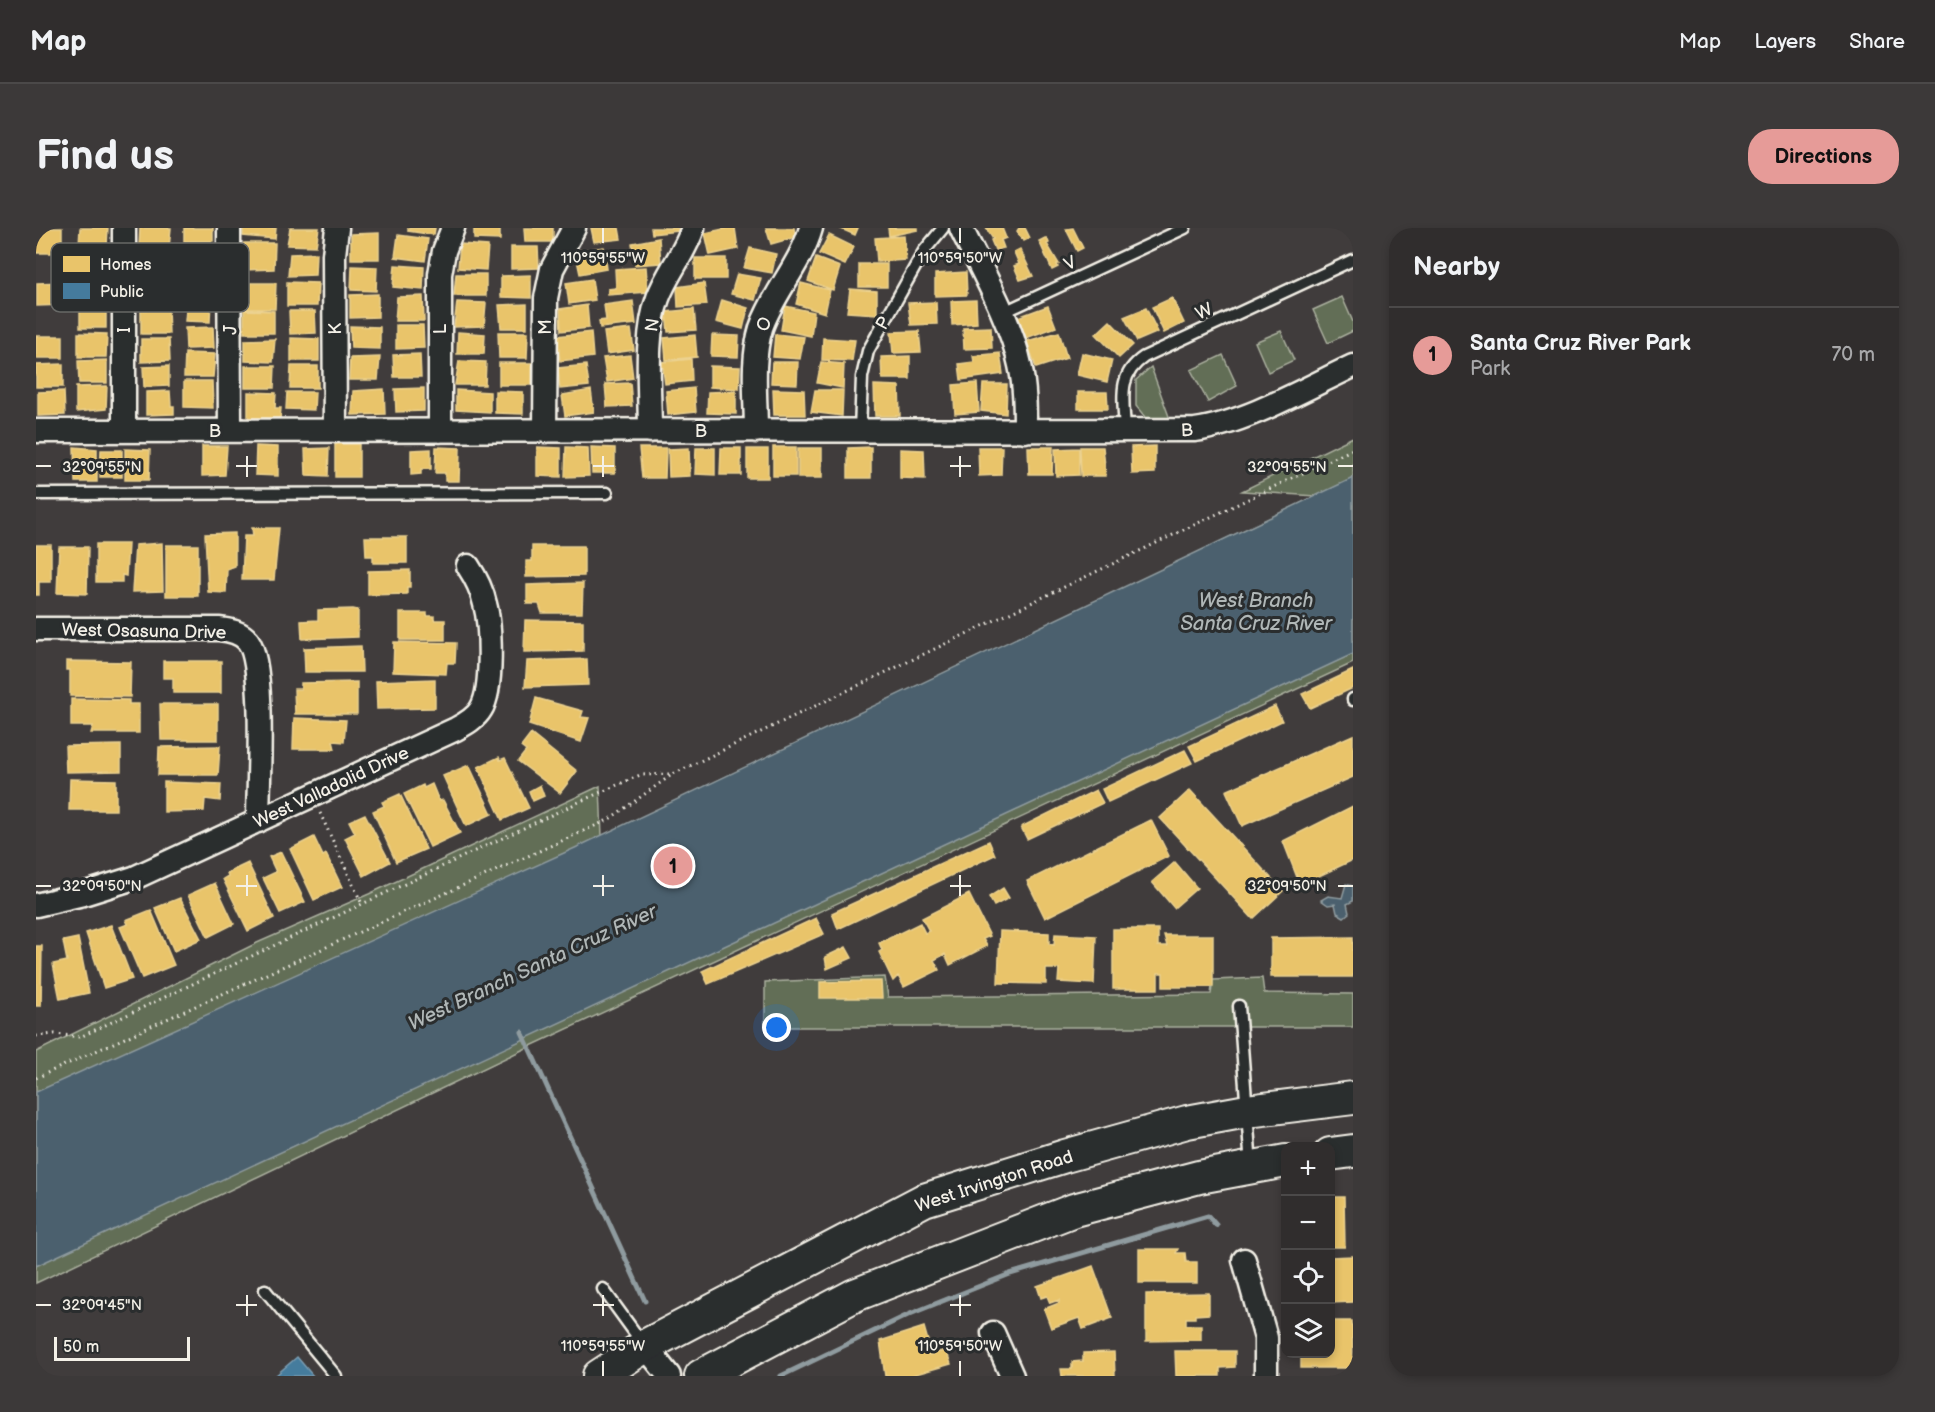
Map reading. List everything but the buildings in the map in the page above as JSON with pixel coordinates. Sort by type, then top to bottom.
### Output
[{"type":"main road","name":"West Irvington Road","points":[[599,1376],[645,1346],[924,1200],[1065,1156],[1187,1122],[1247,1111],[1353,1098]]},
{"type":"main road","points":[[1335,1153],[1353,1151]]},
{"type":"main road","points":[[701,1376],[855,1295],[1074,1210],[1251,1166],[1281,1162]]},
{"type":"street","name":"K","points":[[335,431],[334,255],[338,228]]},
{"type":"street","name":"L","points":[[440,431],[440,274],[444,251],[453,228]]},
{"type":"street","name":"M","points":[[545,431],[547,290],[552,269],[573,228]]},
{"type":"street","name":"N","points":[[650,431],[652,315],[663,287],[693,228]]},
{"type":"street","name":"O","points":[[756,431],[756,363],[761,328],[806,244],[811,228]]},
{"type":"street","points":[[961,228],[1002,313],[1021,369],[1025,391],[1026,430]]},
{"type":"street","name":"I","points":[[124,312],[124,431]]},
{"type":"street","name":"J","points":[[230,312],[230,431]]},
{"type":"street","name":"B","points":[[36,431],[1195,430],[1225,424],[1353,366]]},
{"type":"street","name":"West Valladolid Drive","points":[[36,905],[83,894],[134,878],[487,713],[489,624],[482,592],[468,566]]},
{"type":"street","name":"West Osasuna Drive","points":[[36,629],[219,629],[250,634],[258,677],[258,821]]},
{"type":"street","points":[[1244,1260],[1266,1338],[1266,1376]]},
{"type":"street","points":[[993,1333],[1012,1376]]},
{"type":"street","points":[[645,1346],[669,1376]]},
{"type":"lane","name":"P","points":[[860,430],[862,377],[868,351],[924,251],[943,228]]},
{"type":"lane","name":"V","points":[[1002,313],[1185,228]]},
{"type":"lane","name":"W","points":[[1125,430],[1125,377],[1136,362],[1353,260]]},
{"type":"lane","points":[[36,494],[606,493]]},
{"type":"lane","points":[[1239,1006],[1251,1166]]},
{"type":"lane","points":[[603,1288],[645,1346]]},
{"type":"lane","points":[[265,1290],[336,1376]]},
{"type":"path","points":[[36,1078],[608,820],[673,774],[1353,449]]},
{"type":"path","points":[[36,1035],[55,1034],[80,1037],[640,775],[673,774]]},
{"type":"path","points":[[312,795],[362,904]]},
{"type":"path","points":[[36,1072],[43,1075]]},
{"type":"green space","points":[[1342,297],[1353,322],[1353,331],[1328,343],[1313,310]]},
{"type":"green space","points":[[1281,331],[1294,360],[1268,372],[1255,342]]},
{"type":"green space","points":[[1223,355],[1237,386],[1208,402],[1191,370]]},
{"type":"green space","points":[[1151,367],[1171,422],[1146,418],[1136,406],[1136,380]]},
{"type":"green space","name":"West Branch Santa Cruz River","points":[[1353,437],[1353,663],[520,1051],[36,1283],[36,1052],[257,943],[369,894],[600,786],[602,837],[1316,496],[1242,491]]},
{"type":"green space","points":[[885,977],[888,997],[1211,994],[1213,980],[1262,978],[1264,993],[1353,994],[1353,1027],[765,1027],[765,982]]},
{"type":"water","name":"West Branch Santa Cruz River","points":[[1353,478],[1353,654],[36,1266],[36,1092],[575,848]]},
{"type":"water","points":[[1346,884],[1353,886],[1353,901],[1347,904],[1349,913],[1344,917],[1337,913],[1335,904],[1328,905],[1321,900],[1328,896],[1342,898]]},
{"type":"waterway","points":[[522,1032],[645,1301]]},
{"type":"waterway","points":[[781,1376],[910,1314],[1010,1274],[1208,1216],[1216,1225]]},
{"type":"place","name":"Santa Cruz River Park","points":[[673,866]]}]
